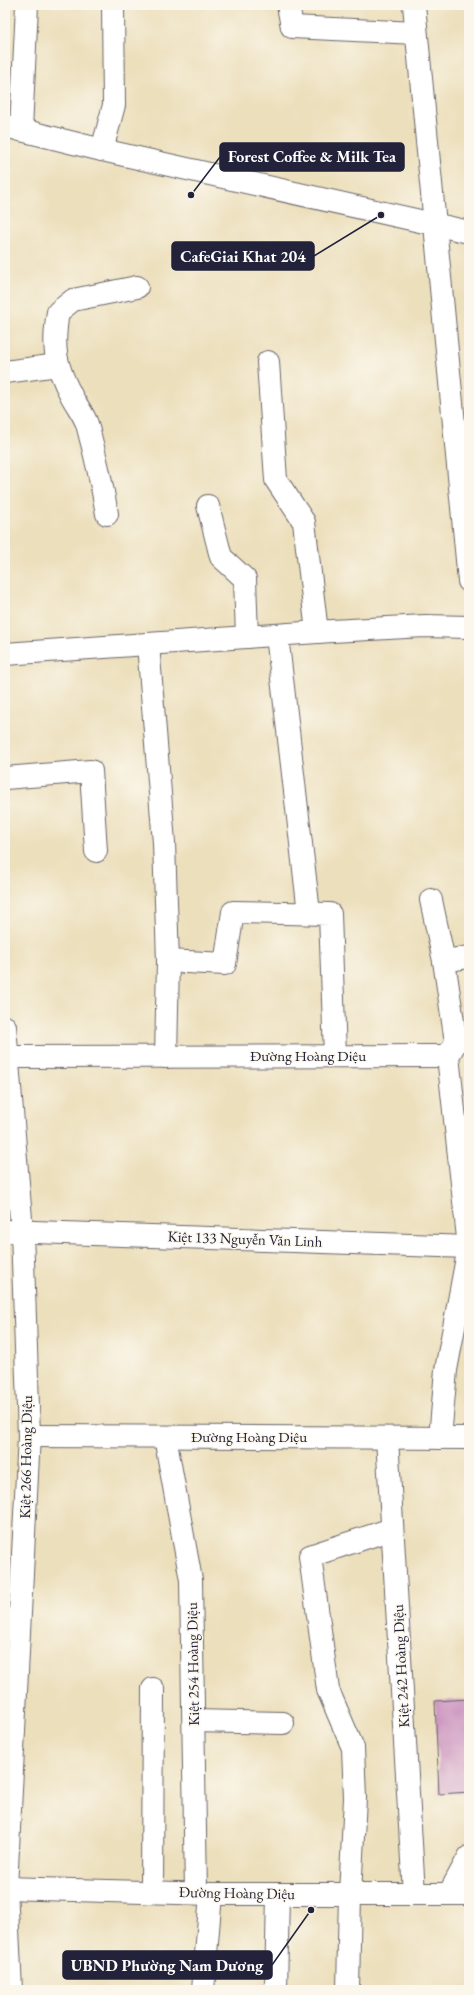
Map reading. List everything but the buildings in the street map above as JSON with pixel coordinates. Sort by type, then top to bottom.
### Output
[{"type":"street","points":[[27,5],[13,128],[102,150],[469,232]]},
{"type":"street","points":[[102,150],[114,105],[113,5]]},
{"type":"street","points":[[288,5],[292,27],[416,33]]},
{"type":"street","points":[[414,5],[433,224],[469,581]]},
{"type":"street","points":[[107,514],[102,485],[86,423],[72,397],[58,365],[54,338],[58,312],[73,300],[137,286]]},
{"type":"street","points":[[268,362],[276,480],[304,522],[317,632]]},
{"type":"street","points":[[5,372],[58,365]]},
{"type":"street","points":[[208,506],[221,557],[245,579],[247,637]]},
{"type":"street","points":[[5,654],[317,632],[426,626],[469,627]]},
{"type":"street","points":[[277,635],[309,913]]},
{"type":"street","points":[[148,644],[164,843],[168,962],[166,1057]]},
{"type":"street","points":[[5,778],[91,771],[96,851]]},
{"type":"street","points":[[431,900],[444,961],[456,1042],[448,1056],[469,1247],[446,1370],[440,1438]]},
{"type":"street","points":[[168,962],[225,964],[234,912],[330,914],[335,1056]]},
{"type":"street","points":[[444,961],[469,957]]},
{"type":"street","name":"Kiệt 266 Hoàng Diệu","points":[[5,1027],[8,1057],[13,1231],[30,1436],[10,1708],[6,1888],[11,1990]]},
{"type":"street","name":"Đường Hoàng Diệu","points":[[8,1057],[448,1056]]},
{"type":"street","name":"Kiệt 133 Nguyễn Văn Linh","points":[[13,1231],[469,1247]]},
{"type":"street","name":"Đường Hoàng Diệu","points":[[30,1436],[469,1438]]},
{"type":"street","name":"Kiệt 254 Hoàng Diệu","points":[[165,1437],[191,1580],[194,1721],[204,1893],[203,1990]]},
{"type":"street","name":"Kiệt 242 Hoàng Diệu","points":[[387,1438],[414,1894]]},
{"type":"street","points":[[348,1990],[350,1894],[355,1798],[353,1748],[328,1690],[310,1556],[392,1529]]},
{"type":"street","points":[[152,1892],[153,1689]]},
{"type":"street","points":[[194,1721],[283,1723]]},
{"type":"street","points":[[459,1894],[469,1857]]},
{"type":"street","name":"Đường Hoàng Diệu","points":[[6,1888],[278,1894],[459,1894]]},
{"type":"street","points":[[276,1990],[278,1894]]},
{"type":"place","name":"Forest Coffee & Milk Tea","points":[[191,195]]},
{"type":"place","name":"CafeGiai Khat 204","points":[[381,215]]},
{"type":"place","name":"UBND Phường Nam Dương","points":[[311,1910]]}]
